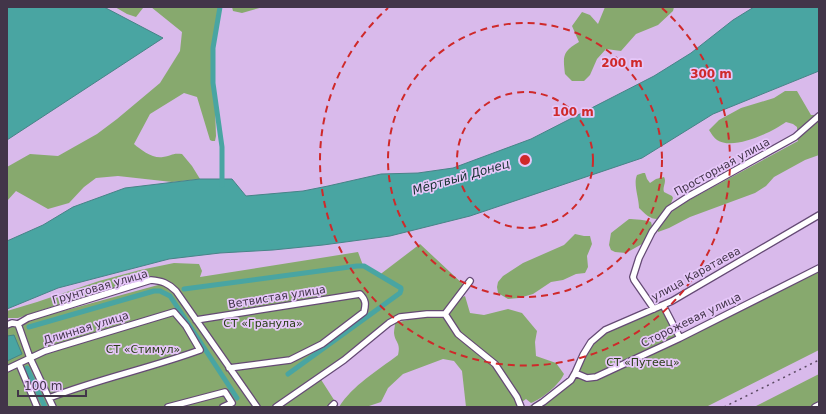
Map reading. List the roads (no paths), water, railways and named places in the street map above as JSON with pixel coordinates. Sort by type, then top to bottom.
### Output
[{"type":"street","name":"Просторная улица","points":[[654,309],[633,277],[642,252],[652,232],[669,210],[689,196],[795,137],[819,116]]},
{"type":"street","name":"улица Каратаева","points":[[576,373],[582,355],[591,342],[605,330],[672,301],[819,215]]},
{"type":"street","name":"Сторожевая улица","points":[[576,373],[587,378],[596,377],[680,338],[819,268]]},
{"type":"street","name":"Грунтовая улица","points":[[7,324],[18,324],[28,318],[151,280],[163,281],[170,285],[257,407]]},
{"type":"street","points":[[276,407],[344,360],[389,323],[400,317],[445,314],[470,281]]},
{"type":"street","name":"Ветвистая улица","points":[[196,320],[360,294],[365,298],[366,305],[364,312],[316,347],[290,360],[229,368]]},
{"type":"street","points":[[664,305],[680,338]]},
{"type":"street","name":"Длинная улица","points":[[7,369],[58,347],[174,312],[186,326],[200,350],[49,398]]},
{"type":"street","points":[[445,314],[458,334],[495,364],[517,397],[521,407]]},
{"type":"street","points":[[18,324],[30,358],[53,407]]},
{"type":"street","points":[[18,364],[37,407]]},
{"type":"street","points":[[535,407],[571,380],[576,373]]},
{"type":"street","points":[[168,407],[224,392],[232,402],[223,407]]},
{"type":"street","points":[[815,407],[819,405]]},
{"type":"water","points":[[7,7],[104,7],[163,38],[7,140]]},
{"type":"water","name":"Мёртвый Донец","points":[[754,7],[819,7],[819,71],[713,114],[642,158],[470,216],[390,236],[323,245],[220,253],[169,259],[58,288],[7,309],[7,241],[43,225],[73,207],[125,188],[200,179],[232,179],[246,196],[303,191],[381,174],[418,173],[453,168],[531,139],[654,76],[691,53],[733,20]]},
{"type":"water","points":[[14,335],[22,354],[7,361],[7,336]]},
{"type":"waterway","points":[[220,7],[213,48],[213,83],[222,147],[222,185]]},
{"type":"waterway","points":[[184,289],[357,266],[364,266],[401,288],[400,293],[288,374]]},
{"type":"waterway","points":[[29,327],[154,291],[160,291],[170,296],[237,398]]},
{"type":"waterway","points":[[27,368],[45,407]]},
{"type":"railway","points":[[724,407],[819,360]]},
{"type":"park label","name":"СТ «Гранула»","points":[[263,323]]},
{"type":"park label","name":"СТ «Стимул»","points":[[143,349]]},
{"type":"park label","name":"СТ «Путеец»","points":[[643,362]]}]
